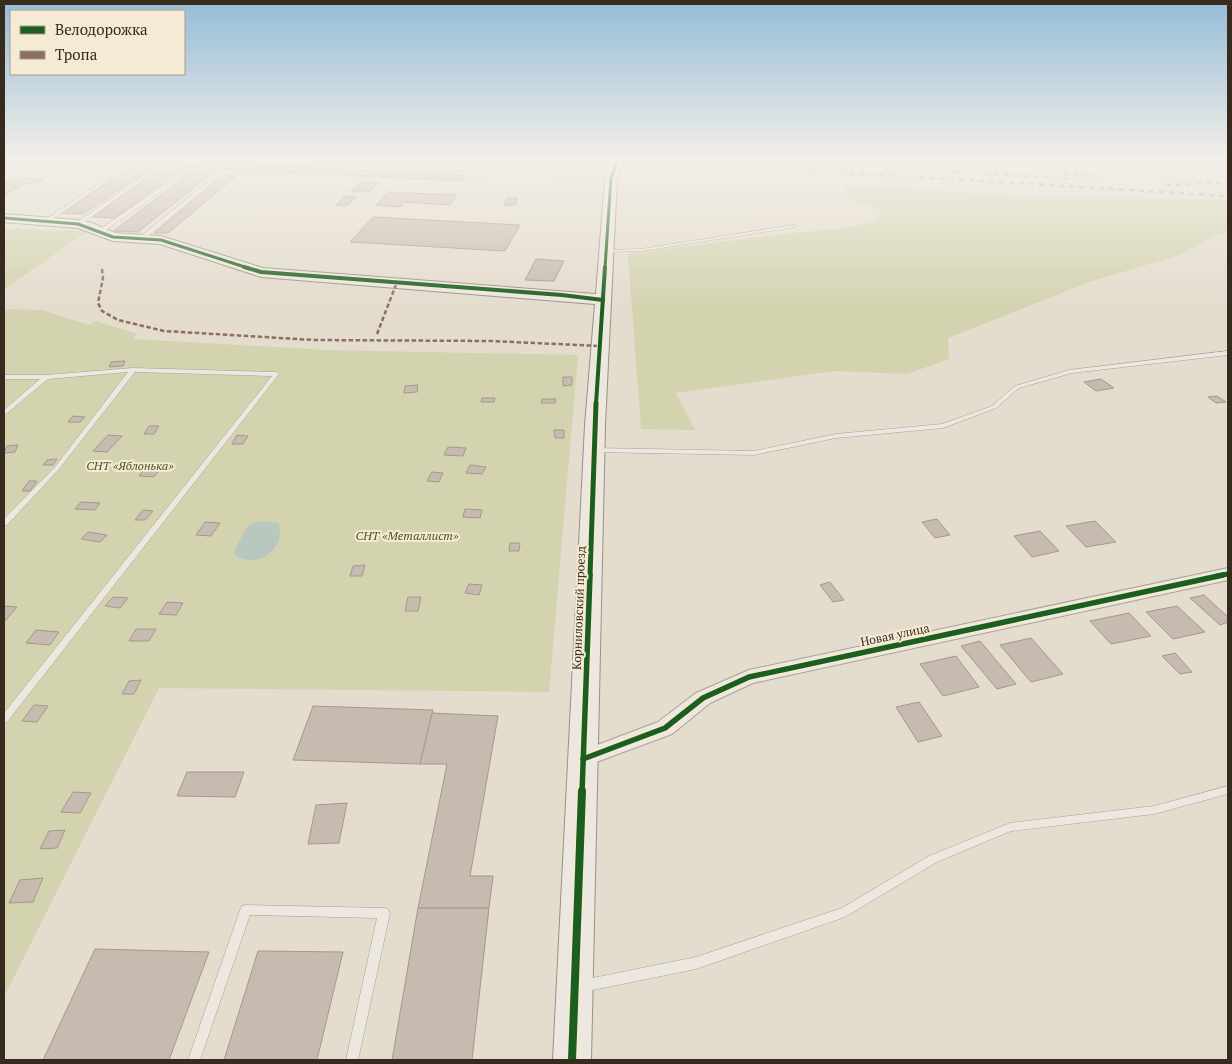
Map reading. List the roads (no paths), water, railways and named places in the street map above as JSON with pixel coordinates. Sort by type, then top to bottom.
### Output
[{"type":"street","name":"Корниловский проезд","points":[[572,1060],[594,450],[610,209]]},
{"type":"street","points":[[4,218],[78,224],[113,237],[161,240],[261,272],[603,300]]},
{"type":"street","name":"Новая улица","points":[[583,759],[665,728],[703,698],[749,677],[1228,574]]},
{"type":"lane","points":[[44,222],[64,209]]},
{"type":"lane","points":[[78,224],[100,209]]},
{"type":"lane","points":[[101,231],[133,209]]},
{"type":"lane","points":[[142,238],[178,209]]},
{"type":"lane","points":[[606,251],[641,250],[794,226]]},
{"type":"lane","points":[[594,450],[754,453],[836,436],[943,426],[994,407],[1017,387],[1071,371],[1228,353]]},
{"type":"lane","points":[[4,523],[57,468],[133,370]]},
{"type":"lane","points":[[4,377],[46,377],[133,370],[276,374],[4,719]]},
{"type":"lane","points":[[4,413],[46,377]]},
{"type":"lane","points":[[575,988],[696,963],[845,912],[933,859],[1010,827],[1154,810],[1228,790]]},
{"type":"lane","points":[[194,1060],[246,910],[384,913],[352,1060]]},
{"type":"park label","name":"СНТ «Яблонька»","points":[[130,466]]},
{"type":"park label","name":"СНТ «Металлист»","points":[[407,536]]}]
